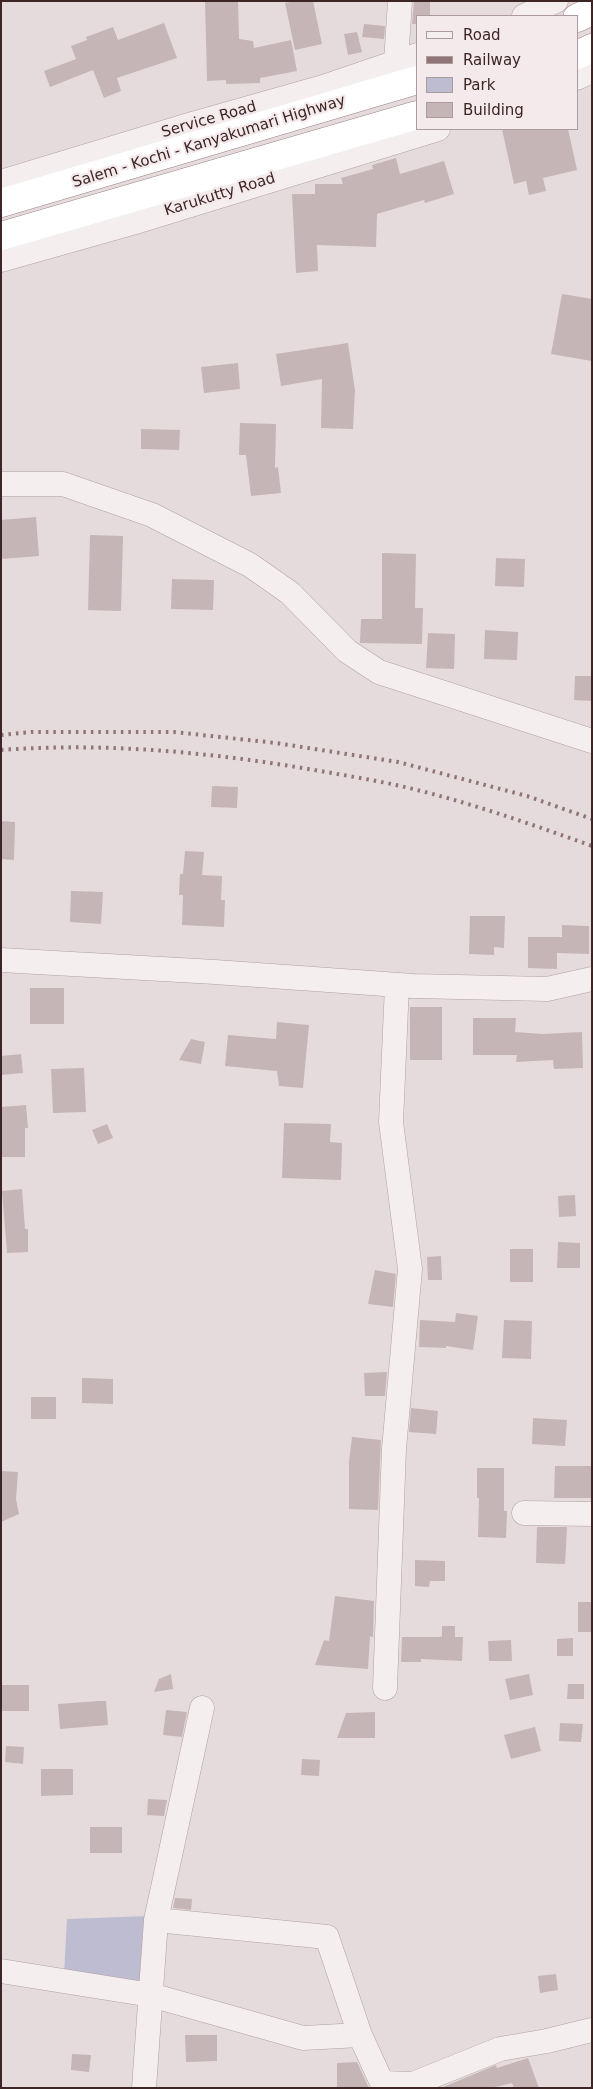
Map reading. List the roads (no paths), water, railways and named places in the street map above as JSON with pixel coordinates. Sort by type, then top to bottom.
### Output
[{"type":"highway","points":[[578,18],[592,11]]},
{"type":"highway","points":[[578,55],[592,48]]},
{"type":"highway","name":"Salem - Kochi - Kanyakumari Highway","points":[[1,203],[416,80]]},
{"type":"highway","name":"Salem - Kochi - Kanyakumari Highway","points":[[1,236],[416,115]]},
{"type":"street","points":[[400,1],[406,59]]},
{"type":"street","points":[[526,15],[556,1]]},
{"type":"street","name":"Service Road","points":[[1,182],[323,87],[406,59]]},
{"type":"street","points":[[578,78],[592,71]]},
{"type":"street","name":"Karukutty Road","points":[[1,260],[123,226],[435,130]]},
{"type":"street","points":[[1,484],[63,484],[152,514],[250,565],[290,592],[347,650],[379,672],[592,741]]},
{"type":"street","points":[[1,960],[215,972],[397,985],[547,989],[592,979]]},
{"type":"street","points":[[385,1688],[394,1449],[410,1270],[391,1122],[397,985]]},
{"type":"street","points":[[524,1513],[592,1514]]},
{"type":"street","points":[[144,2088],[156,1920],[202,1708]]},
{"type":"street","points":[[156,1920],[327,1938],[360,2035],[382,2084],[413,2084],[500,2048],[547,2041],[592,2030]]},
{"type":"street","points":[[1,1971],[151,1995],[303,2038],[360,2035]]},
{"type":"railway","points":[[1,735],[32,732],[174,732],[276,743],[398,762],[527,796],[592,819]]},
{"type":"railway","points":[[1,750],[83,747],[124,748],[245,759],[286,765],[421,791],[495,812],[592,846]]}]
